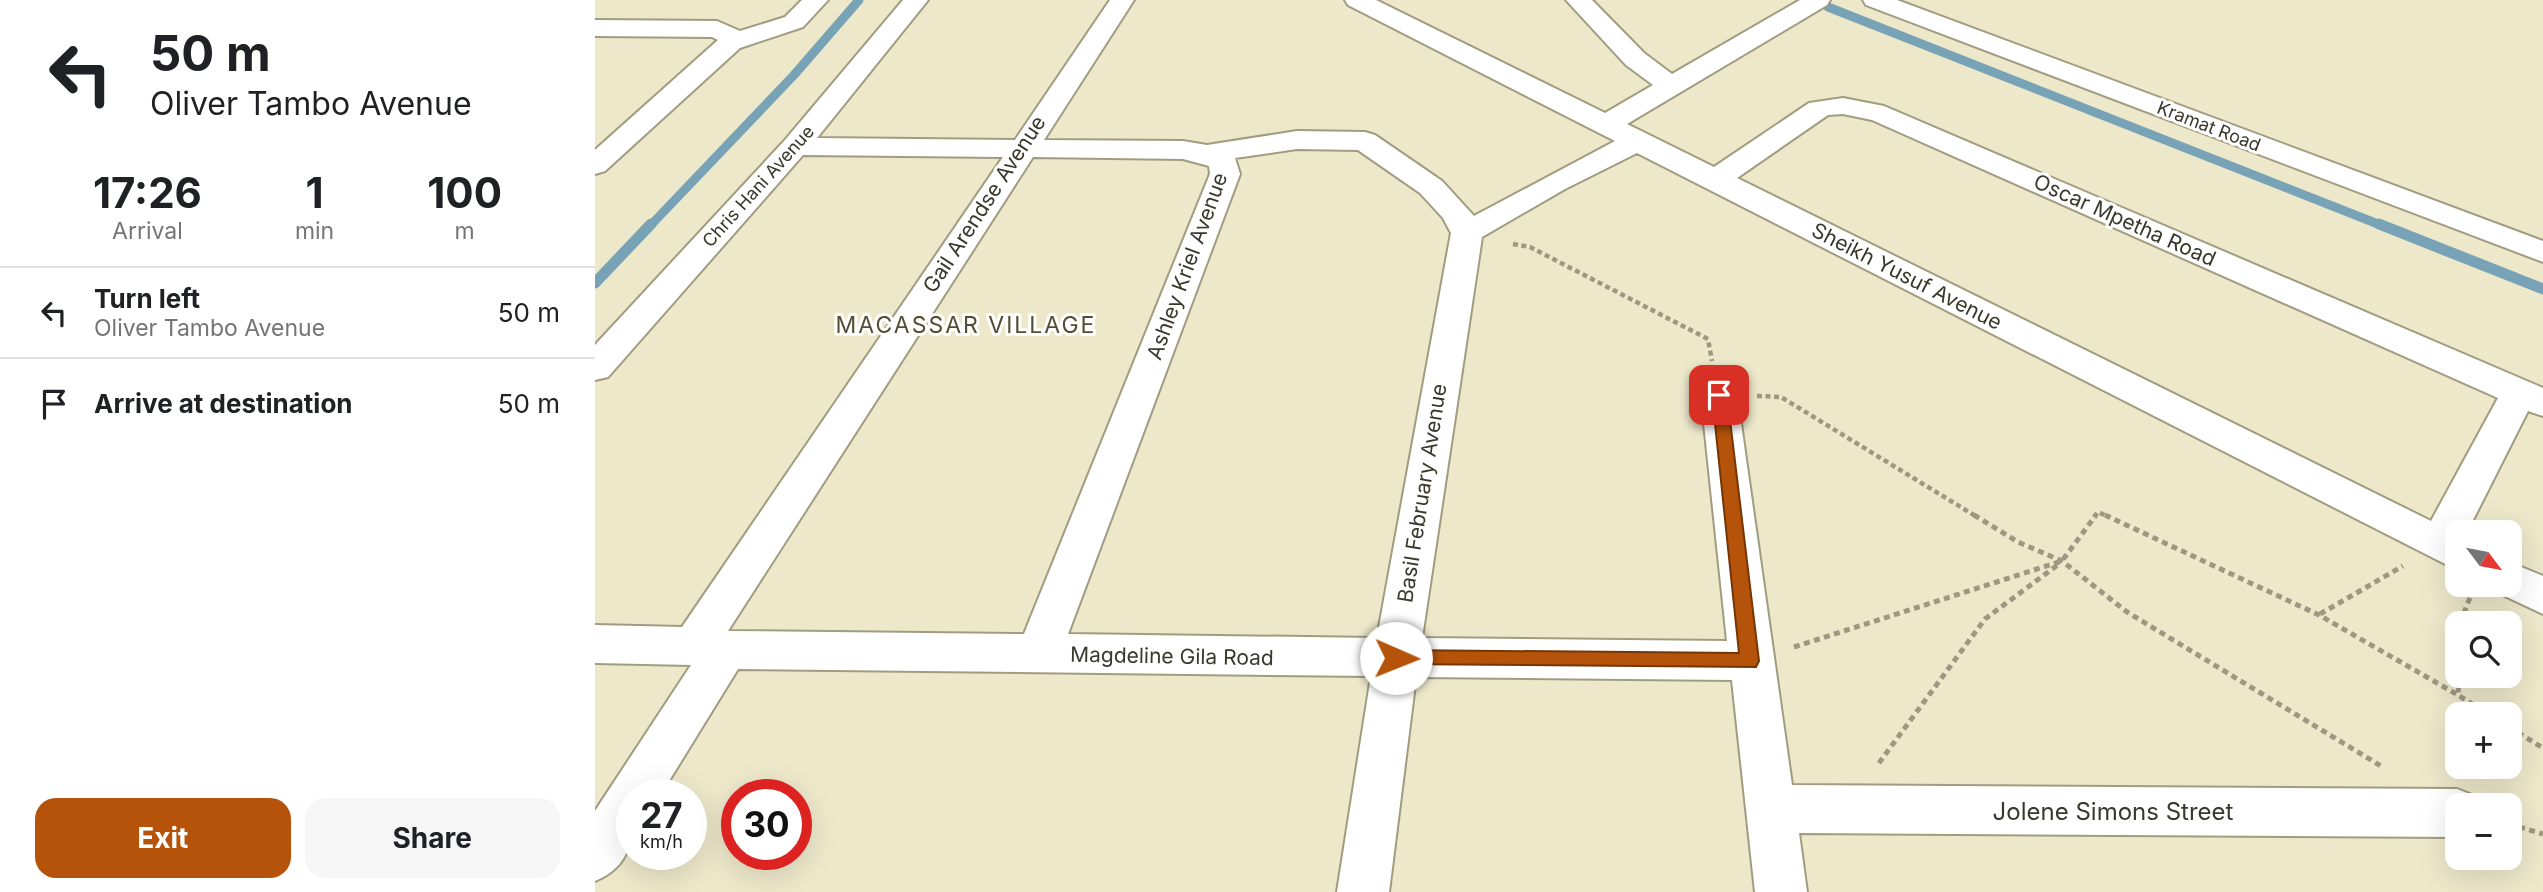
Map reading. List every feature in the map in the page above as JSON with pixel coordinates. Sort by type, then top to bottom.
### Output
[{"type":"street","points":[[595,165],[731,42],[794,22],[816,0]]},
{"type":"street","name":"Chris Hani Avenue","points":[[595,368],[795,146],[916,0]]},
{"type":"street","name":"Sheikh Yusuf Avenue","points":[[1357,0],[2445,547]]},
{"type":"street","points":[[1578,0],[1635,59],[1672,88]]},
{"type":"street","points":[[1605,125],[1818,0]]},
{"type":"street","name":"Kramat Road","points":[[1875,0],[2543,252]]},
{"type":"street","name":"Gail Arendse Avenue","points":[[642,779],[710,648],[1021,149],[1118,5]]},
{"type":"street","points":[[595,28],[717,29],[730,33],[731,42]]},
{"type":"street","name":"Oscar Mpetha Road","points":[[1715,180],[1819,109],[1835,105],[1856,106],[1882,114],[2531,398]]},
{"type":"street","points":[[606,124],[639,124]]},
{"type":"street","points":[[1207,154],[1297,140],[1341,138],[1365,141],[1431,187],[1457,214],[1464,247],[1554,183],[1638,141]]},
{"type":"street","name":"Ashley Kriel Avenue","points":[[795,146],[1182,150],[1207,154],[1223,162],[1225,174],[1038,655]]},
{"type":"street","name":"Basil February Avenue","points":[[1363,892],[1396,658],[1464,247]]},
{"type":"street","points":[[1719,395],[1750,661],[1781,892]]},
{"type":"street","points":[[2465,520],[2531,398]]},
{"type":"street","points":[[2522,586],[2543,596]]},
{"type":"street","name":"Magdeline Gila Road","points":[[595,644],[1038,655],[1750,661]]},
{"type":"street","name":"Jolene Simons Street","points":[[1770,809],[2445,813]]},
{"type":"street","name":"Gail Arendse Avenue","points":[[595,856],[616,823]]},
{"type":"path","points":[[1464,247],[1530,247],[1707,339],[1719,395],[1781,397],[2018,542],[2062,561],[2127,612],[2388,770]]},
{"type":"path","points":[[1850,809],[1897,736],[1985,619],[2062,561],[2098,512],[2319,615],[2470,702]]},
{"type":"path","points":[[2319,615],[2445,551]]},
{"type":"path","points":[[1750,661],[2062,561]]},
{"type":"path","points":[[2459,688],[2459,695]]},
{"type":"path","points":[[2522,735],[2543,748]]},
{"type":"path","points":[[2522,828],[2543,834]]},
{"type":"waterway","points":[[650,226],[794,75],[859,0]]},
{"type":"waterway","points":[[1828,7],[2383,226]]},
{"type":"waterway","points":[[595,283],[651,224]]},
{"type":"waterway","points":[[2379,224],[2543,289]]},
{"type":"district","name":"MACASSAR VILLAGE","points":[[966,325]]},
{"type":"route","points":[[1396,658],[1750,661],[1719,395]]}]
